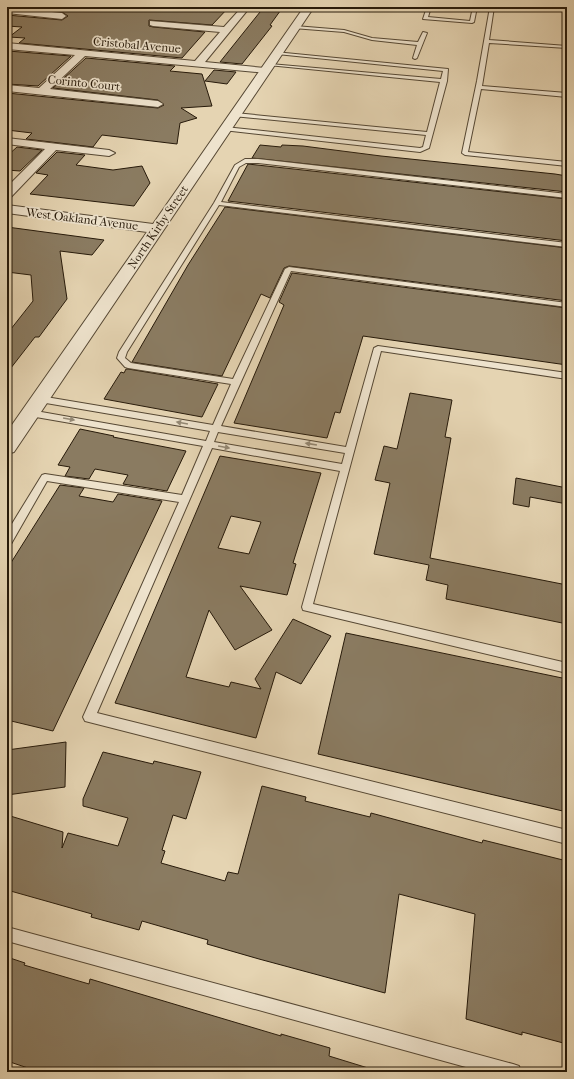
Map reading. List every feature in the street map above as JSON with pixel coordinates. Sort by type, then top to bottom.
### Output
[{"type":"street","points":[[198,64],[246,7]]},
{"type":"street","name":"North Kirby Street","points":[[7,447],[310,7]]},
{"type":"street","points":[[11,10],[62,16]]},
{"type":"street","points":[[153,23],[226,30]]},
{"type":"street","name":"Cristobal Avenue","points":[[7,46],[198,64],[271,63]]},
{"type":"street","points":[[40,92],[83,53]]},
{"type":"street","name":"Corinto Court","points":[[7,88],[158,104]]},
{"type":"street","points":[[7,141],[109,153]]},
{"type":"street","points":[[7,194],[54,146]]},
{"type":"street","name":"West Oakland Avenue","points":[[7,209],[157,229]]},
{"type":"lane","points":[[429,7],[425,18],[472,22],[475,7]]},
{"type":"lane","points":[[492,7],[465,153],[567,164]]},
{"type":"lane","points":[[295,27],[344,31],[372,39],[420,44]]},
{"type":"lane","points":[[415,58],[424,33]]},
{"type":"lane","points":[[486,41],[567,47]]},
{"type":"lane","points":[[271,63],[444,81]]},
{"type":"lane","points":[[225,129],[420,150],[426,148],[447,70],[441,68],[271,63]]},
{"type":"lane","points":[[478,87],[567,95]]},
{"type":"lane","points":[[235,115],[430,134]]},
{"type":"lane","points":[[236,382],[128,365],[121,358],[123,352],[217,203],[237,166],[245,161],[567,196]]},
{"type":"lane","points":[[217,203],[567,245]]},
{"type":"lane","points":[[567,305],[289,269],[236,382],[89,717],[567,837]]},
{"type":"lane","points":[[567,376],[378,348],[307,607],[567,668]]},
{"type":"lane","points":[[40,399],[349,451]]},
{"type":"lane","points":[[30,413],[344,468]]},
{"type":"lane","points":[[7,541],[45,477],[185,498]]},
{"type":"lane","points":[[7,934],[487,1068],[513,1072]]},
{"type":"building","points":[[15,7],[229,7],[212,25],[149,20],[149,26],[153,27],[205,32],[182,58],[19,43],[25,38],[9,37],[22,27],[7,26],[7,15],[62,20],[68,16],[62,12]]},
{"type":"building","points":[[264,7],[283,7],[270,25],[272,26],[242,64],[220,62]]},
{"type":"building","points":[[7,51],[71,56],[38,86],[7,84]]},
{"type":"building","points":[[86,58],[175,66],[170,71],[202,74],[212,106],[181,108],[197,118],[180,123],[177,144],[102,135],[93,147],[26,139],[32,133],[7,130],[7,93],[158,108],[164,105],[158,100],[53,88]]},
{"type":"building","points":[[214,70],[236,72],[227,84],[205,81]]},
{"type":"building","points":[[260,145],[281,147],[282,145],[303,146],[381,156],[555,174],[567,176],[567,192],[252,158]]},
{"type":"building","points":[[17,147],[42,150],[20,171],[7,170],[7,156]]},
{"type":"building","points":[[57,152],[85,155],[76,165],[113,170],[142,166],[150,183],[134,206],[30,194],[48,175],[36,173]]},
{"type":"building","points":[[248,164],[567,199],[567,241],[228,201]]},
{"type":"building","points":[[225,207],[567,248],[567,301],[289,266],[284,268],[270,298],[261,294],[222,376],[132,362],[188,265]]},
{"type":"building","points":[[7,227],[104,240],[92,255],[60,251],[67,299],[39,337],[35,337],[7,373],[7,334],[33,301],[31,275],[7,272]]},
{"type":"building","points":[[292,273],[567,308],[567,365],[363,336],[340,413],[335,412],[327,438],[234,423],[284,305],[279,302]]},
{"type":"building","points":[[126,369],[218,384],[202,417],[104,399],[121,372],[124,373]]},
{"type":"building","points":[[410,393],[452,400],[445,437],[451,438],[430,558],[567,585],[567,624],[446,599],[448,585],[426,580],[429,565],[374,554],[390,483],[375,480],[384,446],[397,449]]},
{"type":"building","points":[[80,429],[186,451],[167,491],[123,484],[128,475],[95,469],[89,479],[65,476],[70,467],[58,465]]},
{"type":"building","points":[[220,456],[321,473],[293,563],[296,564],[287,595],[240,586],[272,630],[235,650],[209,610],[186,677],[229,687],[231,682],[261,689],[255,679],[293,619],[331,636],[301,684],[276,672],[256,738],[115,703]],"holes":[[[231,516],[261,522],[249,554],[218,548]]]},
{"type":"building","points":[[516,478],[567,488],[567,504],[530,497],[529,507],[513,504]]},
{"type":"building","points":[[60,485],[84,488],[79,496],[113,502],[118,494],[162,501],[53,731],[7,720],[7,569]]},
{"type":"building","points":[[346,633],[567,679],[567,812],[318,754]]},
{"type":"building","points":[[66,742],[65,787],[7,795],[7,750]]},
{"type":"building","points":[[103,752],[153,764],[154,761],[201,772],[186,819],[173,815],[162,850],[165,851],[161,863],[225,881],[228,872],[238,874],[262,786],[306,797],[305,801],[370,817],[371,813],[482,843],[483,840],[567,861],[567,1044],[522,1032],[522,1035],[466,1019],[475,914],[399,894],[385,993],[207,944],[208,940],[142,921],[139,930],[91,917],[92,914],[7,890],[7,815],[63,832],[62,848],[68,833],[118,846],[128,818],[83,806],[83,799]]},
{"type":"building","points":[[7,957],[25,963],[24,965],[89,984],[90,979],[281,1036],[281,1034],[330,1048],[329,1056],[368,1068],[368,1072],[40,1072],[7,1061]]}]
